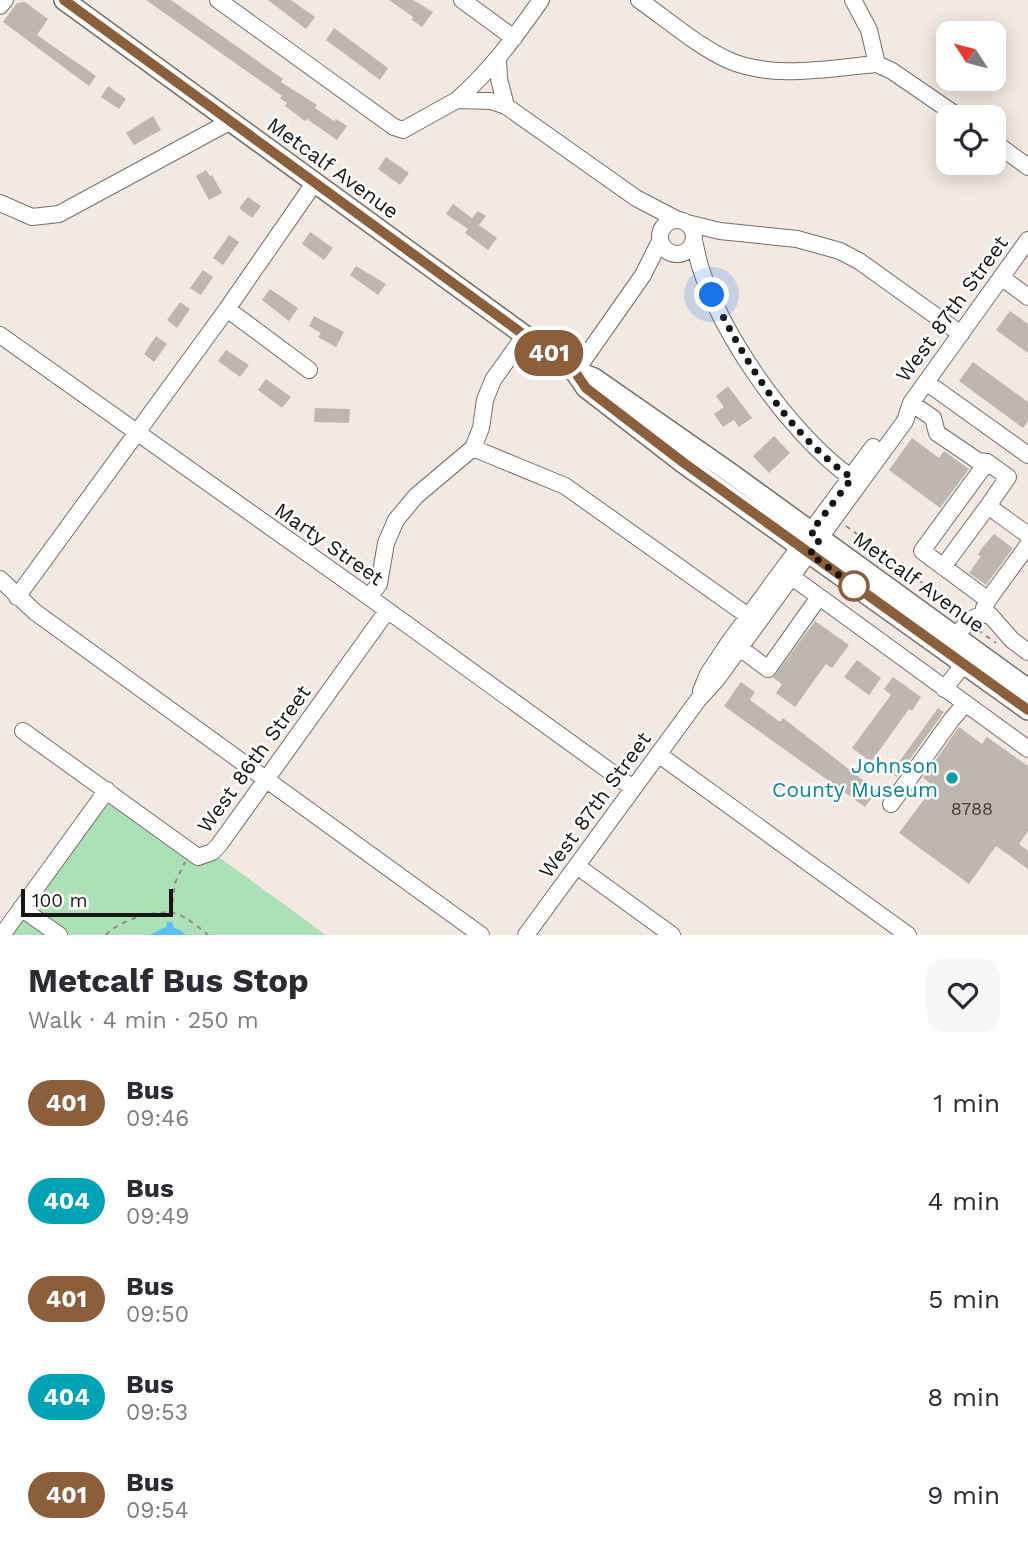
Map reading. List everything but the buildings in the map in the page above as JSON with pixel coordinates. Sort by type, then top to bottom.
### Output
[{"type":"main road","name":"Metcalf Avenue","points":[[64,0],[575,372],[594,378],[964,664],[1028,710]]},
{"type":"main road","name":"Metcalf Avenue","points":[[810,543],[959,627],[1028,689]]},
{"type":"street","points":[[218,0],[394,127],[403,130],[457,100],[498,60],[541,0]]},
{"type":"street","points":[[462,0],[514,38]]},
{"type":"street","points":[[639,0],[710,51],[751,68],[784,71],[877,64],[892,71],[942,105]]},
{"type":"street","points":[[853,0],[869,30],[877,64]]},
{"type":"street","points":[[498,60],[499,79],[506,106]]},
{"type":"street","points":[[457,100],[491,101],[506,106],[636,198],[682,222],[720,231],[797,239],[840,251],[859,261],[961,334]]},
{"type":"street","points":[[0,203],[32,217],[59,214],[231,121]]},
{"type":"street","points":[[1006,151],[1028,167]]},
{"type":"street","points":[[17,597],[227,309],[315,182]]},
{"type":"street","points":[[636,198],[653,217],[665,249],[694,266],[702,276],[741,352],[760,381],[822,456],[852,478]]},
{"type":"street","points":[[575,372],[643,275],[668,223],[682,222],[693,232],[702,276]]},
{"type":"street","points":[[643,275],[661,259],[674,253],[686,252],[695,242],[720,231]]},
{"type":"street","name":"West 87th Street","points":[[698,700],[708,674],[748,616],[810,543],[835,519],[905,421],[911,404],[926,382],[1028,240]]},
{"type":"street","points":[[1001,277],[1028,297]]},
{"type":"street","points":[[227,309],[309,370]]},
{"type":"street","name":"Marty Street","points":[[0,335],[634,788]]},
{"type":"street","points":[[369,597],[379,584],[386,543],[396,520],[416,496],[473,448],[493,380],[525,335]]},
{"type":"street","points":[[926,382],[1028,455]]},
{"type":"street","points":[[911,404],[933,418],[937,433],[978,461],[987,462],[1008,477],[943,567]]},
{"type":"street","name":"West 87th Street","points":[[526,935],[792,577],[810,543],[895,416],[911,404]]},
{"type":"street","points":[[473,448],[565,486],[748,616]]},
{"type":"street","points":[[987,462],[922,551],[985,607],[1012,640],[1028,652]]},
{"type":"street","points":[[988,506],[1028,535]]},
{"type":"street","points":[[959,627],[985,607],[1028,545]]},
{"type":"street","points":[[792,577],[1028,749]]},
{"type":"street","points":[[0,579],[17,597],[481,935]]},
{"type":"street","points":[[740,648],[768,669],[819,597]]},
{"type":"street","name":"West 86th Street","points":[[107,790],[198,857],[212,852],[387,611]]},
{"type":"street","points":[[944,689],[964,664]]},
{"type":"street","points":[[891,804],[951,719],[965,704]]},
{"type":"street","points":[[2,935],[107,790],[23,731]]},
{"type":"street","points":[[658,754],[908,935]]},
{"type":"street","points":[[577,866],[672,935]]},
{"type":"street","points":[[21,908],[60,935]]},
{"type":"path","points":[[835,519],[916,577],[959,627]]},
{"type":"path","points":[[171,913],[175,883],[185,862]]},
{"type":"path","points":[[106,935],[120,923],[157,913],[180,915],[208,935]]},
{"type":"green space","points":[[105,804],[134,809],[198,857],[212,852],[326,935],[10,935]]},
{"type":"water","points":[[167,922],[172,922],[174,928],[186,935],[149,935],[166,927]]},
{"type":"bus line","name":"401","points":[[64,0],[575,372],[586,388],[684,463],[1028,710]]},
{"type":"place","name":"Johnson County Museum","points":[[952,778]]},
{"type":"route","points":[[712,295],[741,352],[760,381],[822,456],[852,478],[811,532],[820,539],[810,554],[854,586]]}]
